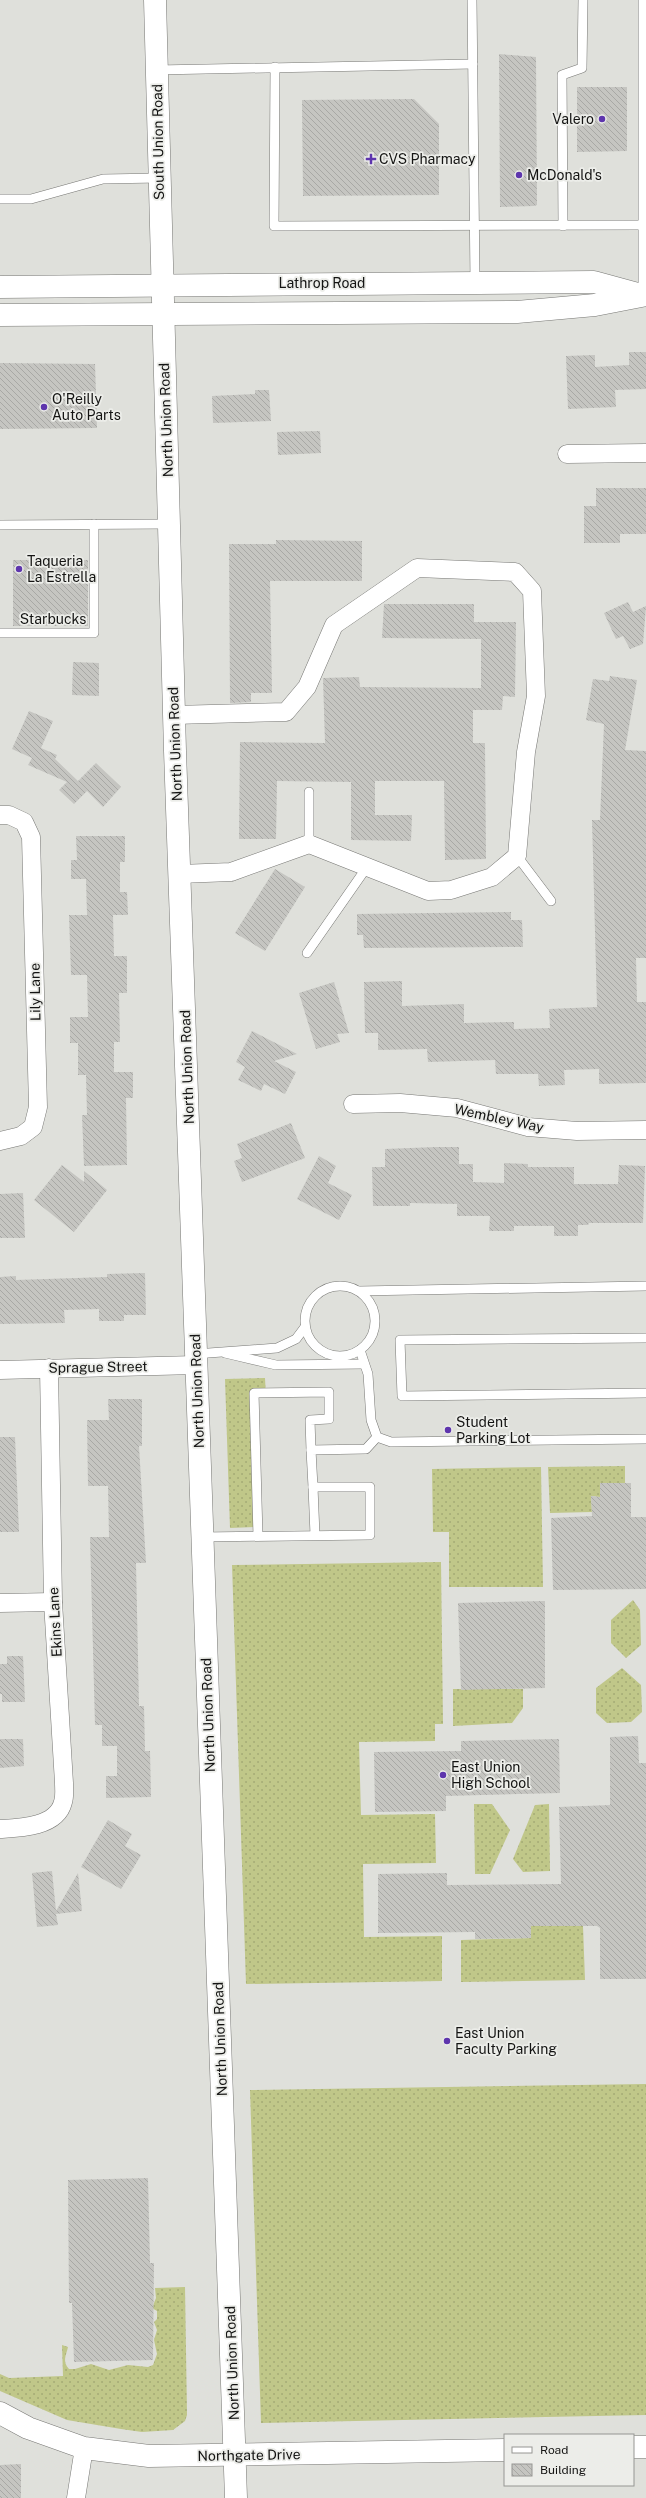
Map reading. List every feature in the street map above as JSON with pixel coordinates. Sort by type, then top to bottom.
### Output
[{"type":"street","name":"South Union Road","points":[[155,0],[162,284]]},
{"type":"street","name":"Lathrop Road","points":[[0,287],[162,284],[594,282],[644,295]]},
{"type":"street","name":"North Union Road","points":[[162,284],[174,715],[193,1202],[196,1360],[236,2498]]},
{"type":"street","points":[[0,315],[517,312],[595,304],[644,295]]},
{"type":"street","points":[[567,454],[646,453]]},
{"type":"street","points":[[174,715],[286,712],[307,687],[334,625],[417,568],[515,572],[532,591],[536,696],[526,752],[517,856],[492,877],[451,890],[428,891],[309,844],[231,872],[180,874]]},
{"type":"street","name":"Lily Lane","points":[[0,815],[9,815],[24,822],[31,837],[38,1107],[33,1127],[21,1136],[0,1141]]},
{"type":"street","name":"Wembley Way","points":[[353,1104],[400,1103],[457,1108],[528,1127],[577,1131],[646,1130]]},
{"type":"street","name":"Sprague Street","points":[[0,1370],[196,1360]]},
{"type":"street","name":"Ekins Lane","points":[[0,1829],[42,1823],[53,1816],[63,1803],[64,1783],[53,1602],[49,1368]]},
{"type":"street","points":[[0,1603],[53,1602]]},
{"type":"street","name":"Northgate Drive","points":[[0,2413],[28,2428],[84,2448],[149,2456],[235,2456],[504,2450]]},
{"type":"street","points":[[634,2447],[646,2447]]},
{"type":"street","points":[[76,2498],[84,2448]]},
{"type":"lane","points":[[472,0],[476,227],[475,282]]},
{"type":"lane","points":[[564,226],[562,75],[582,68],[583,0]]},
{"type":"lane","points":[[643,0],[644,295]]},
{"type":"lane","points":[[157,70],[473,64]]},
{"type":"lane","points":[[275,67],[274,226],[476,227],[643,225]]},
{"type":"lane","points":[[0,199],[31,199],[103,179],[159,178]]},
{"type":"lane","name":"Starbucks","points":[[0,633],[94,633],[94,524]]},
{"type":"lane","points":[[0,525],[169,524]]},
{"type":"lane","points":[[309,792],[309,844]]},
{"type":"lane","points":[[517,856],[551,900]]},
{"type":"lane","points":[[307,953],[367,867]]},
{"type":"lane","points":[[359,1291],[368,1299],[374,1309],[376,1320],[374,1332],[360,1350],[350,1355],[338,1356],[326,1354],[316,1347],[309,1338],[305,1327],[305,1316],[309,1304],[316,1295],[326,1289],[337,1286],[348,1287],[359,1291],[646,1286]]},
{"type":"lane","points":[[196,1360],[225,1353],[277,1348],[296,1339],[305,1327]]},
{"type":"lane","points":[[646,1338],[400,1340],[402,1396],[646,1393]]},
{"type":"lane","points":[[360,1350],[368,1374],[371,1420],[377,1437]]},
{"type":"lane","points":[[225,1353],[276,1365],[364,1364]]},
{"type":"lane","points":[[258,1536],[254,1393],[329,1392],[329,1419],[310,1420],[315,1535]]},
{"type":"lane","points":[[377,1437],[391,1442],[646,1439]]},
{"type":"lane","points":[[311,1450],[366,1449],[377,1437]]},
{"type":"lane","points":[[202,1537],[370,1535],[370,1487],[313,1487]]},
{"type":"green space","points":[[265,1378],[266,1397],[251,1398],[255,1527],[230,1528],[225,1379]]},
{"type":"green space","points":[[625,1466],[625,1483],[600,1497],[591,1496],[592,1512],[550,1513],[548,1467]]},
{"type":"green space","points":[[541,1467],[543,1587],[449,1587],[449,1532],[433,1532],[432,1469]]},
{"type":"green space","points":[[441,1562],[443,1724],[435,1724],[435,1741],[359,1742],[361,1815],[435,1814],[436,1863],[363,1864],[364,1937],[442,1936],[442,1981],[246,1984],[232,1565]]},
{"type":"green space","points":[[633,1600],[640,1610],[641,1645],[626,1658],[611,1643],[611,1620]]},
{"type":"green space","points":[[622,1668],[641,1685],[642,1712],[631,1722],[607,1723],[596,1713],[596,1688]]},
{"type":"green space","points":[[453,1689],[523,1689],[523,1708],[512,1723],[453,1726]]},
{"type":"green space","points":[[474,1804],[492,1804],[510,1830],[490,1874],[475,1874]]},
{"type":"green space","points":[[549,1804],[550,1871],[523,1872],[513,1859],[535,1805]]},
{"type":"green space","points":[[531,1926],[583,1926],[585,1980],[461,1982],[461,1940],[531,1938]]},
{"type":"green space","points":[[646,2084],[646,2415],[261,2423],[250,2090]]},
{"type":"green space","points":[[185,2287],[187,2415],[185,2421],[173,2430],[142,2432],[67,2420],[0,2391],[0,2374],[9,2378],[63,2376],[62,2345],[68,2347],[65,2361],[69,2369],[75,2369],[91,2364],[109,2370],[128,2365],[148,2367],[153,2365],[157,2354],[154,2340],[157,2330],[154,2322],[157,2319],[157,2311],[152,2308],[156,2298],[155,2288]]},
{"type":"building","points":[[499,54],[536,57],[537,205],[534,206],[500,207]]},
{"type":"building","name":"Valero","points":[[577,87],[627,87],[627,151],[577,152]]},
{"type":"building","name":"CVS Pharmacy","points":[[414,99],[439,124],[439,195],[303,196],[302,100]]},
{"type":"building","points":[[629,352],[646,352],[646,389],[615,390],[616,407],[568,409],[566,356],[595,355],[595,367],[629,365]]},
{"type":"building","points":[[0,363],[95,364],[97,428],[0,429]]},
{"type":"building","points":[[255,390],[269,390],[271,421],[213,423],[212,396],[255,394]]},
{"type":"building","points":[[320,431],[321,453],[278,455],[277,432]]},
{"type":"building","points":[[596,488],[646,488],[646,534],[620,534],[620,543],[584,543],[584,506],[596,506]]},
{"type":"building","points":[[276,540],[362,541],[362,581],[270,581],[272,693],[251,693],[251,702],[230,703],[229,544],[276,544]]},
{"type":"building","points":[[13,560],[88,560],[88,626],[13,626]]},
{"type":"building","points":[[628,602],[633,612],[646,606],[643,644],[630,649],[623,636],[616,639],[604,613]]},
{"type":"building","points":[[384,604],[474,604],[474,622],[516,622],[515,697],[503,696],[502,710],[473,710],[473,743],[485,743],[486,859],[445,860],[444,781],[375,781],[375,815],[412,815],[411,841],[351,840],[351,782],[277,781],[276,839],[239,839],[240,742],[325,743],[323,678],[359,677],[360,687],[481,688],[481,639],[382,638]]},
{"type":"building","points":[[73,662],[99,663],[99,696],[72,695]]},
{"type":"building","points":[[610,676],[637,680],[625,750],[646,751],[646,958],[636,958],[637,1002],[646,1002],[646,1083],[599,1084],[599,1069],[564,1070],[565,1085],[539,1086],[538,1074],[496,1074],[495,1060],[428,1062],[427,1049],[378,1050],[378,1033],[365,1033],[364,982],[402,981],[402,1006],[464,1004],[464,1023],[514,1022],[514,1029],[550,1028],[549,1009],[597,1007],[592,820],[600,820],[604,724],[586,720],[593,679],[609,681]]},
{"type":"building","points":[[29,711],[53,721],[41,748],[57,755],[55,759],[78,781],[96,763],[121,787],[103,807],[87,791],[74,804],[59,790],[67,782],[28,765],[32,758],[12,749]]},
{"type":"building","points":[[76,836],[125,836],[125,862],[120,862],[120,892],[127,892],[128,915],[113,915],[114,956],[127,956],[127,993],[119,993],[120,1042],[114,1042],[114,1072],[133,1072],[133,1098],[126,1098],[127,1165],[84,1166],[82,1115],[87,1115],[86,1075],[78,1075],[78,1043],[70,1043],[70,1017],[88,1017],[87,975],[71,975],[69,915],[87,915],[86,879],[71,879],[71,860],[77,860]]},
{"type":"building","points":[[275,869],[305,887],[265,951],[235,933]]},
{"type":"building","points":[[511,912],[511,920],[522,920],[523,947],[364,948],[363,935],[357,935],[357,914]]},
{"type":"building","points":[[334,982],[349,1033],[337,1034],[340,1042],[316,1049],[299,993]]},
{"type":"building","points":[[252,1031],[297,1054],[274,1061],[296,1072],[285,1094],[264,1084],[261,1091],[238,1080],[245,1067],[236,1062]]},
{"type":"building","points":[[291,1123],[305,1158],[242,1182],[234,1161],[242,1158],[237,1144]]},
{"type":"building","points":[[459,1147],[459,1164],[473,1164],[473,1182],[504,1183],[504,1163],[528,1164],[528,1167],[574,1167],[574,1184],[618,1184],[619,1165],[645,1166],[643,1223],[589,1223],[588,1225],[578,1225],[578,1236],[554,1236],[554,1226],[514,1226],[514,1231],[489,1231],[490,1216],[457,1216],[457,1204],[410,1203],[410,1206],[373,1206],[372,1167],[385,1167],[385,1149]]},
{"type":"building","points":[[319,1156],[336,1166],[328,1183],[352,1195],[339,1220],[297,1199]]},
{"type":"building","points":[[62,1165],[84,1182],[84,1171],[107,1190],[74,1232],[34,1200]]},
{"type":"building","points":[[23,1193],[25,1238],[0,1238],[0,1194]]},
{"type":"building","points":[[145,1273],[146,1315],[124,1315],[124,1321],[99,1321],[99,1309],[64,1310],[65,1323],[0,1324],[0,1277],[16,1276],[16,1280],[107,1277],[107,1274]]},
{"type":"building","points":[[108,1399],[142,1399],[142,1446],[139,1446],[146,1563],[136,1563],[139,1706],[144,1706],[145,1751],[150,1751],[151,1797],[106,1798],[106,1776],[117,1776],[117,1746],[102,1746],[102,1725],[95,1725],[90,1537],[109,1537],[108,1486],[88,1486],[87,1420],[109,1420]]},
{"type":"building","points":[[0,1437],[15,1437],[19,1532],[0,1532]]},
{"type":"building","points":[[600,1483],[631,1483],[631,1517],[646,1517],[646,1589],[553,1590],[551,1518],[592,1516],[591,1496],[600,1497]]},
{"type":"building","points":[[545,1601],[545,1688],[461,1690],[458,1603]]},
{"type":"building","points":[[7,1656],[23,1656],[25,1702],[2,1702],[2,1694],[0,1694],[0,1664],[7,1664]]},
{"type":"building","points":[[638,1736],[639,1763],[646,1763],[646,1979],[600,1979],[600,1928],[597,1926],[531,1926],[531,1938],[475,1939],[475,1932],[378,1933],[378,1874],[447,1873],[447,1885],[561,1884],[559,1807],[610,1805],[610,1737]]},
{"type":"building","points":[[0,1739],[23,1739],[24,1766],[0,1768]]},
{"type":"building","points":[[559,1739],[560,1793],[446,1796],[446,1811],[375,1812],[374,1752],[461,1751],[461,1741]]},
{"type":"building","points":[[108,1820],[132,1834],[125,1846],[141,1855],[121,1889],[81,1867]]},
{"type":"building","points":[[52,1871],[56,1911],[78,1873],[82,1911],[56,1914],[58,1925],[37,1927],[32,1873]]},
{"type":"building","points":[[148,2178],[150,2263],[154,2263],[153,2360],[74,2362],[72,2303],[69,2303],[68,2180]]},
{"type":"building","points":[[21,2464],[21,2498],[0,2498],[0,2465]]},
{"type":"place","name":"Valero","points":[[602,119]]},
{"type":"place","name":"CVS Pharmacy","points":[[371,159]]},
{"type":"place","name":"McDonald's","points":[[519,175]]},
{"type":"place","name":"O'Reilly Auto Parts","points":[[44,407]]},
{"type":"place","name":"Taqueria La Estrella","points":[[19,569]]},
{"type":"place","name":"Student Parking Lot","points":[[448,1430]]},
{"type":"place","name":"East Union High School","points":[[443,1775]]},
{"type":"place","name":"East Union Faculty Parking","points":[[447,2041]]}]
